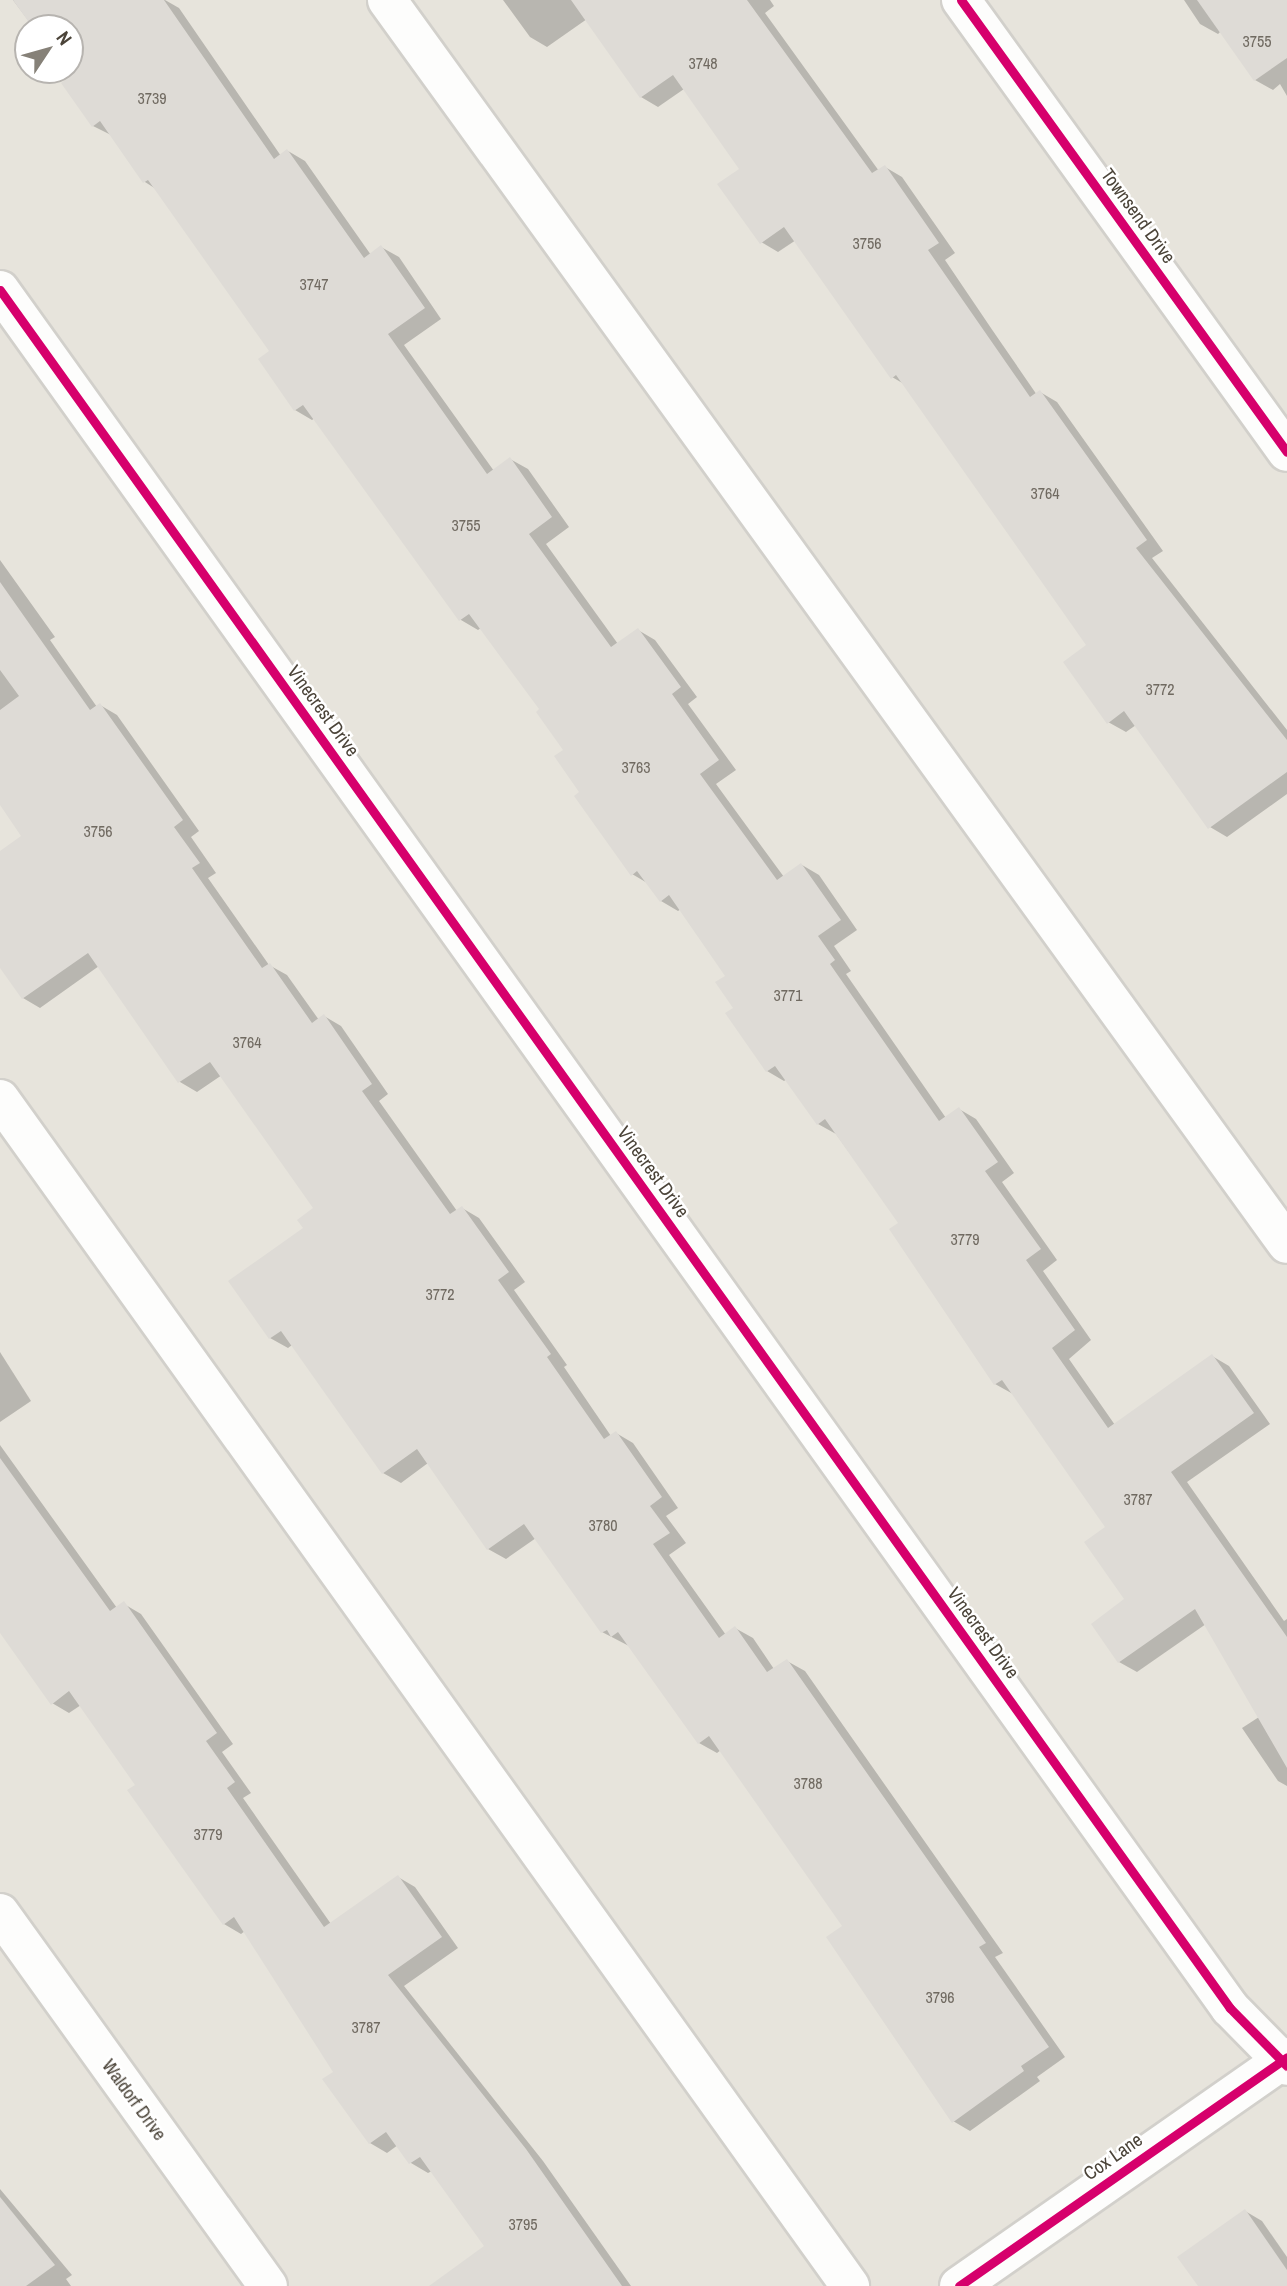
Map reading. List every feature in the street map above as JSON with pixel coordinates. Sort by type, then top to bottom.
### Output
[{"type":"street","points":[[387,0],[1287,1244]]},
{"type":"street","name":"Townsend Drive","points":[[961,0],[1287,452]]},
{"type":"street","name":"Vinecrest Drive","points":[[0,290],[1230,2008],[1285,2061]]},
{"type":"street","points":[[0,1099],[850,2286]]},
{"type":"street","name":"Waldorf Drive","points":[[0,1913],[268,2286]]},
{"type":"street","name":"Cox Lane","points":[[967,2284],[1285,2061]]},
{"type":"shaded area","points":[[0,0],[1287,0],[1287,2286],[0,2286]]},
{"type":"building","points":[[13,0],[164,0],[274,159],[287,149],[364,258],[381,245],[425,308],[388,334],[487,474],[510,457],[552,517],[529,534],[611,647],[638,628],[681,687],[672,694],[719,760],[700,774],[777,880],[801,863],[841,920],[818,936],[835,960],[830,964],[939,1121],[959,1107],[998,1162],[985,1171],[1041,1249],[1026,1260],[1075,1330],[1052,1348],[1108,1428],[1212,1354],[1254,1413],[1171,1472],[1287,1637],[1287,1768],[1195,1609],[1118,1663],[1091,1624],[1124,1599],[1084,1542],[1105,1527],[1002,1380],[994,1385],[889,1229],[898,1223],[825,1119],[817,1125],[775,1066],[766,1072],[725,1013],[733,1008],[715,982],[725,976],[669,895],[660,902],[637,871],[631,876],[574,796],[579,792],[554,756],[563,750],[536,712],[539,709],[469,614],[459,621],[303,405],[294,411],[258,359],[269,351],[148,180],[143,183],[100,121],[92,127],[62,84],[84,84],[84,14],[23,14]]},
{"type":"building","points":[[571,0],[747,0],[872,173],[885,165],[939,243],[928,250],[1030,397],[1040,390],[1147,540],[1136,548],[1287,740],[1287,772],[1208,829],[1124,711],[1107,724],[1063,662],[1086,645],[896,375],[891,379],[784,227],[760,244],[717,184],[739,169],[673,75],[640,98]]},
{"type":"building","points":[[1197,0],[1287,0],[1287,58],[1254,81]]},
{"type":"building","points":[[0,582],[90,710],[100,703],[183,820],[174,827],[200,863],[192,868],[262,968],[270,963],[312,1023],[324,1014],[372,1084],[362,1091],[450,1214],[462,1206],[509,1272],[498,1280],[551,1354],[547,1357],[604,1439],[616,1431],[662,1497],[650,1506],[670,1533],[653,1544],[719,1638],[735,1626],[767,1672],[787,1659],[986,1943],[979,1947],[1049,2047],[1021,2066],[1024,2071],[952,2123],[826,1937],[842,1926],[709,1736],[698,1744],[618,1632],[611,1637],[607,1630],[601,1633],[524,1524],[487,1550],[417,1449],[382,1474],[281,1331],[269,1339],[228,1281],[303,1228],[297,1220],[313,1208],[210,1062],[178,1083],[88,953],[22,999],[0,968],[0,851],[21,836],[0,805],[0,710],[19,696],[0,670]]},
{"type":"building","points":[[0,1458],[110,1611],[124,1601],[217,1733],[206,1741],[235,1782],[227,1788],[324,1927],[398,1875],[442,1937],[388,1975],[526,2149],[622,2286],[429,2286],[484,2246],[420,2157],[409,2164],[386,2132],[369,2144],[322,2079],[333,2072],[234,1917],[223,1925],[127,1790],[135,1785],[69,1691],[51,1705],[0,1633]]},
{"type":"building","points":[[0,2197],[55,2265],[26,2286],[0,2286]]},
{"type":"building","points":[[1245,2209],[1287,2270],[1287,2286],[1198,2286],[1177,2257]]},
{"type":"cycle path","points":[[961,0],[1287,452]]},
{"type":"cycle path","points":[[0,290],[1230,2008],[1287,2066]]},
{"type":"cycle path","points":[[959,2286],[1287,2057]]}]
